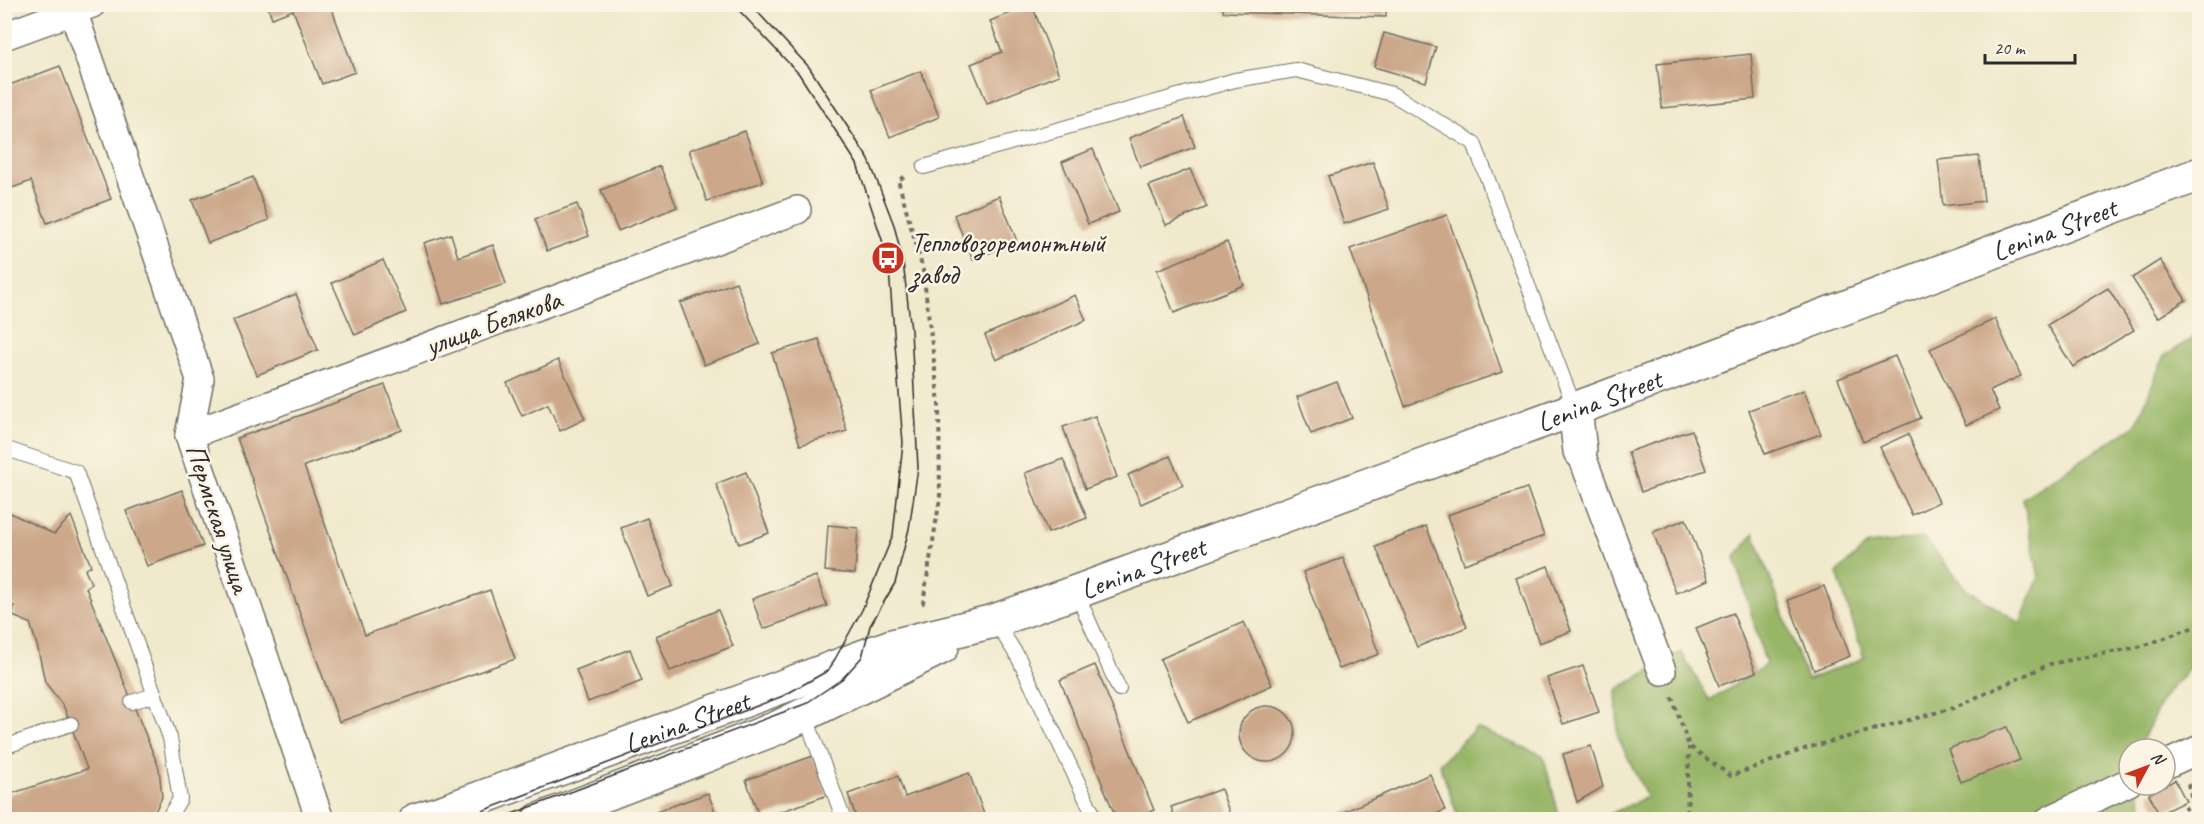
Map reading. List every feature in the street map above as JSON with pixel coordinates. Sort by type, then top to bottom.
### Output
[{"type":"street","points":[[4,36],[82,8]]},
{"type":"street","name":"Пермская улица","points":[[82,8],[200,379],[189,435],[320,819]]},
{"type":"street","name":"Lenina Street","points":[[416,819],[445,811],[892,646],[994,621],[1076,592],[1575,409],[2199,174]]},
{"type":"street","name":"улица Белякова","points":[[189,435],[797,210]]},
{"type":"street","points":[[1575,409],[1580,451],[1662,671]]},
{"type":"street","name":"Lenina Street","points":[[538,819],[805,715],[994,621]]},
{"type":"street","points":[[2049,819],[2117,788]]},
{"type":"lane","points":[[924,167],[1235,80],[1296,70],[1392,94],[1474,143],[1575,409]]},
{"type":"lane","points":[[4,448],[76,472],[170,738],[180,799],[167,819]]},
{"type":"lane","points":[[1076,592],[1119,689]]},
{"type":"lane","points":[[994,621],[1018,657],[1096,819]]},
{"type":"lane","points":[[132,702],[154,694]]},
{"type":"lane","points":[[805,715],[844,819]]},
{"type":"lane","points":[[4,747],[71,724]]},
{"type":"path","points":[[913,608],[923,603],[940,498],[939,404],[923,270],[898,180],[924,167]]},
{"type":"path","points":[[1689,746],[1731,776],[1807,748],[1953,708],[2050,664],[2143,646],[2199,625]]},
{"type":"path","points":[[1662,671],[1689,746],[1688,818],[1683,819]]},
{"type":"path","points":[[2169,819],[2193,802],[2182,757]]},
{"type":"green space","points":[[2199,334],[2199,657],[2163,698],[2144,737],[2117,737],[2117,797],[2140,797],[2143,810],[2176,819],[1597,820],[1647,797],[1618,737],[1616,690],[1681,652],[1710,701],[1766,665],[1735,558],[1754,533],[1807,680],[1864,658],[1837,573],[1868,544],[1924,538],[1965,588],[2020,623],[2039,577],[2023,498],[2136,425],[2164,356]]},
{"type":"green space","points":[[1476,728],[1543,755],[1560,819],[1459,819],[1439,764]]},
{"type":"building","points":[[267,4],[330,4],[355,72],[322,84],[293,10],[272,18]]},
{"type":"building","points":[[1223,4],[1386,4],[1386,17],[1223,12]]},
{"type":"building","points":[[1032,5],[1059,75],[987,103],[971,64],[1002,52],[990,21]]},
{"type":"building","points":[[1384,33],[1436,47],[1426,82],[1374,67]]},
{"type":"building","points":[[1751,54],[1755,99],[1662,108],[1657,64]]},
{"type":"building","points":[[60,66],[111,199],[47,223],[31,181],[4,191],[4,87]]},
{"type":"building","points":[[921,71],[939,117],[890,137],[871,90]]},
{"type":"building","points":[[1184,117],[1195,147],[1140,167],[1129,138]]},
{"type":"building","points":[[745,131],[763,182],[707,201],[689,150]]},
{"type":"building","points":[[1093,149],[1119,212],[1088,224],[1062,162]]},
{"type":"building","points":[[1979,156],[1984,201],[1943,206],[1938,160]]},
{"type":"building","points":[[1373,162],[1389,209],[1344,224],[1328,176]]},
{"type":"building","points":[[660,166],[677,207],[618,231],[601,190]]},
{"type":"building","points":[[1190,169],[1207,207],[1166,225],[1149,186]]},
{"type":"building","points":[[253,177],[269,220],[208,243],[192,200]]},
{"type":"building","points":[[999,196],[1017,241],[973,260],[954,215]]},
{"type":"building","points":[[577,204],[589,236],[547,251],[535,219]]},
{"type":"building","points":[[1447,215],[1502,372],[1405,406],[1350,249]]},
{"type":"building","points":[[451,234],[458,257],[493,245],[506,284],[443,304],[424,243]]},
{"type":"building","points":[[1227,242],[1244,285],[1174,313],[1157,270]]},
{"type":"building","points":[[383,260],[406,312],[355,335],[332,283]]},
{"type":"building","points":[[2160,260],[2186,300],[2158,318],[2132,278]]},
{"type":"building","points":[[736,282],[760,344],[704,365],[680,303]]},
{"type":"building","points":[[2108,288],[2134,330],[2073,367],[2047,325]]},
{"type":"building","points":[[296,294],[318,350],[257,375],[233,320]]},
{"type":"building","points":[[1075,295],[1086,320],[996,360],[985,335]]},
{"type":"building","points":[[1995,319],[2021,376],[1990,390],[1999,410],[1966,425],[1930,349]]},
{"type":"building","points":[[819,339],[847,431],[800,445],[772,353]]},
{"type":"building","points":[[1895,356],[1921,418],[1863,442],[1838,379]]},
{"type":"building","points":[[558,360],[585,419],[560,431],[548,404],[522,416],[507,383]]},
{"type":"building","points":[[1337,382],[1352,418],[1311,434],[1297,397]]},
{"type":"building","points":[[385,385],[402,430],[304,466],[365,635],[490,590],[515,659],[339,722],[237,438]]},
{"type":"building","points":[[1804,390],[1821,434],[1765,454],[1749,410]]},
{"type":"building","points":[[1095,416],[1117,477],[1085,489],[1063,427]]},
{"type":"building","points":[[1692,430],[1706,470],[1641,492],[1628,452]]},
{"type":"building","points":[[1908,434],[1939,502],[1912,515],[1880,447]]},
{"type":"building","points":[[1170,456],[1183,485],[1141,504],[1128,475]]},
{"type":"building","points":[[1063,459],[1087,518],[1048,533],[1025,473]]},
{"type":"building","points":[[746,472],[769,533],[739,544],[716,484]]},
{"type":"building","points":[[1527,488],[1544,536],[1464,564],[1447,515]]},
{"type":"building","points":[[182,490],[203,546],[147,566],[126,511]]},
{"type":"building","points":[[4,510],[54,534],[71,516],[91,566],[85,570],[91,583],[86,588],[159,768],[162,797],[151,820],[4,820],[4,796],[87,769],[64,707],[45,682],[30,623],[13,616],[14,606],[4,603]]},
{"type":"building","points":[[647,518],[673,586],[647,596],[621,528]]},
{"type":"building","points":[[1686,519],[1709,580],[1676,593],[1653,532]]},
{"type":"building","points":[[828,525],[858,528],[855,574],[825,571]]},
{"type":"building","points":[[1426,526],[1467,627],[1417,647],[1376,547]]},
{"type":"building","points":[[1343,558],[1379,654],[1339,669],[1303,572]]},
{"type":"building","points":[[1548,566],[1571,631],[1539,643],[1516,578]]},
{"type":"building","points":[[816,576],[827,606],[763,629],[752,599]]},
{"type":"building","points":[[1824,586],[1850,656],[1814,670],[1788,600]]},
{"type":"building","points":[[718,610],[733,646],[670,671],[656,636]]},
{"type":"building","points":[[1733,613],[1756,672],[1719,686],[1696,628]]},
{"type":"building","points":[[1244,622],[1272,685],[1188,722],[1160,659]]},
{"type":"building","points":[[630,649],[642,681],[588,702],[576,670]]},
{"type":"building","points":[[1095,665],[1154,810],[1131,820],[1117,820],[1060,680]]},
{"type":"building","points":[[1583,666],[1599,712],[1563,724],[1547,678]]},
{"type":"building","points":[[1267,706],[1282,711],[1290,719],[1295,734],[1290,749],[1282,757],[1267,762],[1252,757],[1244,749],[1239,734],[1244,719],[1252,711]]},
{"type":"building","points":[[2007,727],[2020,760],[1961,782],[1948,749]]},
{"type":"building","points":[[1591,746],[1603,787],[1577,802],[1563,754]]},
{"type":"building","points":[[813,756],[828,795],[760,819],[746,780]]},
{"type":"building","points":[[969,773],[986,820],[857,820],[848,794],[898,776],[905,797]]},
{"type":"building","points":[[1430,774],[1445,810],[1423,820],[1325,820]]},
{"type":"building","points":[[2177,784],[2186,801],[2159,814],[2150,797],[2177,797]]},
{"type":"building","points":[[1221,789],[1232,820],[1176,820],[1171,807]]},
{"type":"building","points":[[708,793],[718,820],[659,820],[656,812]]},
{"type":"tram line","points":[[459,820],[783,696],[829,670],[862,610],[893,535],[903,443],[888,258],[857,164],[799,74],[733,4]]},
{"type":"tram line","points":[[496,820],[805,704],[842,679],[862,657],[870,626],[895,583],[909,529],[918,468],[911,330],[903,262],[894,225],[869,160],[809,67],[750,4]]},
{"type":"place","name":"Тепловозоремонтный завод","points":[[888,258]]}]
